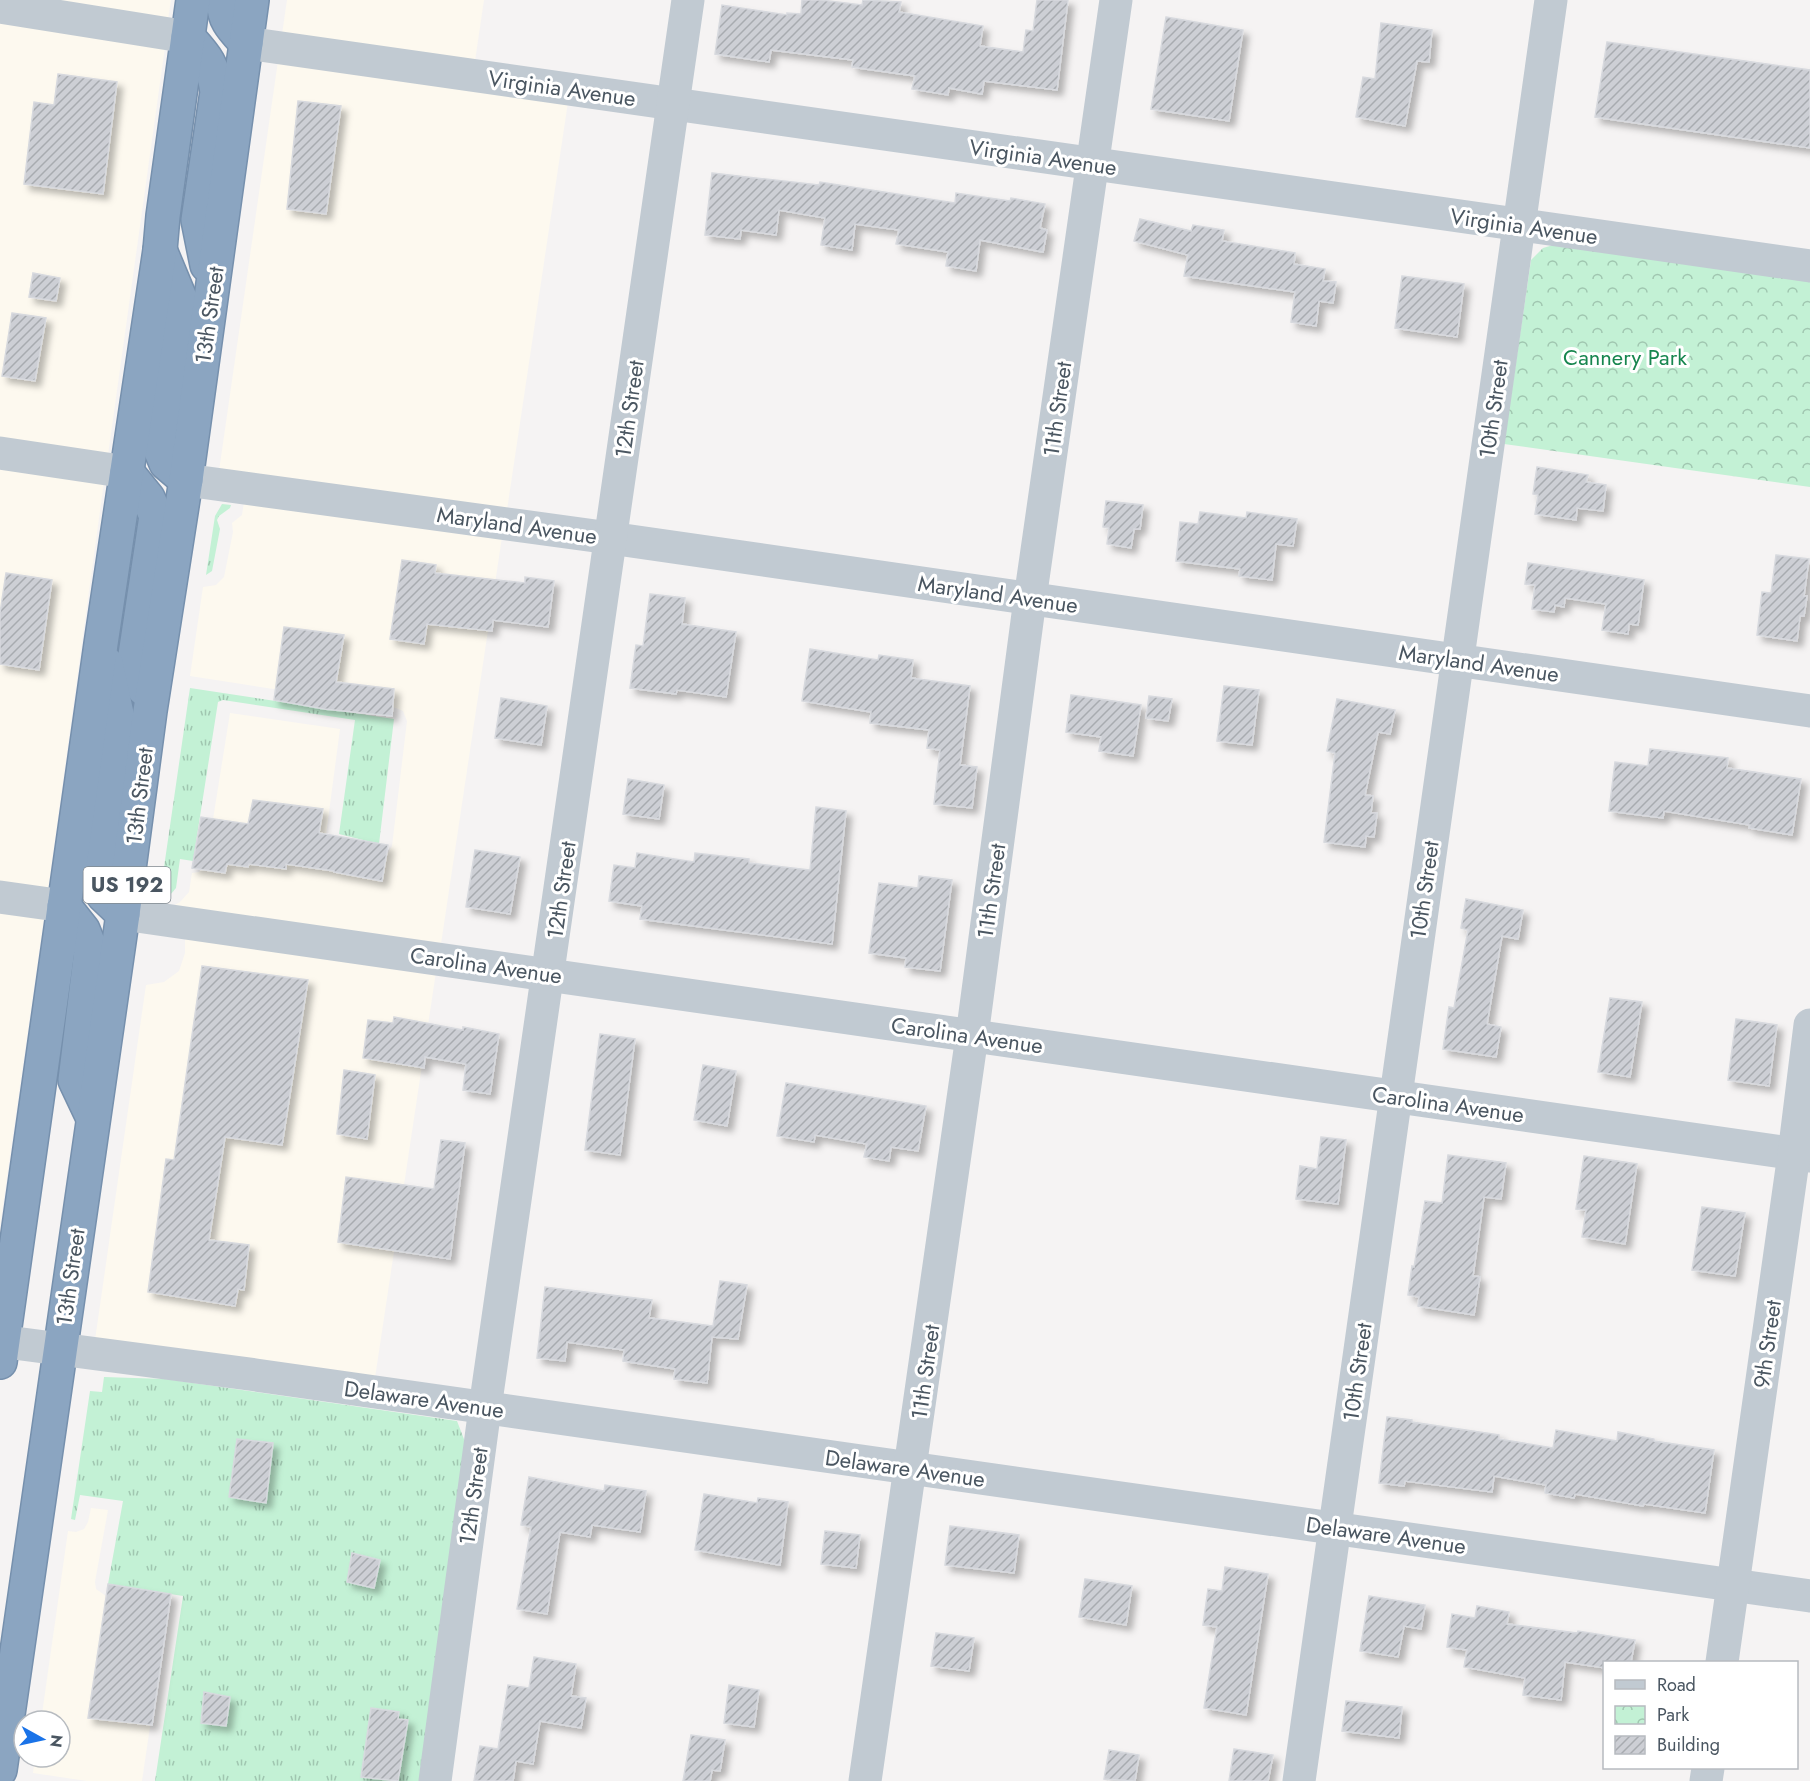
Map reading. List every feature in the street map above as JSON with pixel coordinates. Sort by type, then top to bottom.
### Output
[{"type":"highway","name":"US 192","points":[[1,1348],[101,644],[160,250],[193,0]]},
{"type":"highway","points":[[224,0],[228,22],[261,45]]},
{"type":"highway","name":"13th Street","points":[[0,1770],[212,287],[261,45],[252,0]]},
{"type":"highway","points":[[188,37],[205,55],[214,73],[217,92],[198,220],[212,287]]},
{"type":"highway","points":[[160,250],[180,298],[158,444],[166,463],[186,480]]},
{"type":"highway","points":[[127,472],[148,498],[156,516],[135,655],[150,711]]},
{"type":"highway","points":[[101,644],[119,723],[98,878],[103,895],[123,914]]},
{"type":"highway","points":[[64,906],[83,930],[91,950],[75,1080],[93,1118]]},
{"type":"street","name":"12th Street","points":[[435,1781],[485,1408],[688,0]]},
{"type":"street","name":"11th Street","points":[[865,1781],[911,1469],[1030,599],[1116,0]]},
{"type":"street","name":"10th Street","points":[[1299,1781],[1551,0]]},
{"type":"street","points":[[0,8],[188,37]]},
{"type":"street","name":"Virginia Avenue","points":[[261,45],[1810,266]]},
{"type":"street","points":[[0,453],[127,472]]},
{"type":"street","name":"Maryland Avenue","points":[[186,480],[610,538],[1810,711]]},
{"type":"street","points":[[0,897],[64,906]]},
{"type":"street","name":"Carolina Avenue","points":[[123,914],[1802,1155]]},
{"type":"street","name":"9th Street","points":[[1722,1661],[1732,1585],[1802,1155],[1810,1025]]},
{"type":"street","name":"Delaware Avenue","points":[[1,1348],[60,1349],[1810,1596]]},
{"type":"shaded area","points":[[42,0],[171,0],[168,20]]},
{"type":"shaded area","points":[[287,0],[484,0],[475,61],[282,34]]},
{"type":"shaded area","points":[[0,21],[165,47],[108,455],[0,439]]},
{"type":"shaded area","points":[[278,61],[568,102],[507,510],[219,471]]},
{"type":"shaded area","points":[[0,467],[104,482],[48,890],[0,883]]},
{"type":"shaded area","points":[[244,502],[502,537],[441,944],[173,906],[189,892],[192,873],[199,872],[206,863],[230,713],[340,729],[326,835],[380,856],[388,853],[392,846],[407,721],[403,711],[396,708],[190,676],[203,587],[216,585],[224,577],[233,532],[232,523],[242,515]]},
{"type":"shaded area","points":[[0,911],[44,917],[0,1226]]},
{"type":"shaded area","points":[[185,936],[436,972],[375,1378],[95,1340],[146,985],[164,982],[179,971],[185,953]]},
{"type":"shaded area","points":[[91,1508],[108,1510],[95,1582],[96,1589],[106,1596],[168,1605],[142,1781],[87,1781],[33,1773],[34,1769],[72,1769],[72,1709],[43,1709],[68,1531],[76,1532],[84,1529]]},
{"type":"green space","name":"Cannery Park","points":[[1560,243],[1810,279],[1810,487],[1504,444],[1531,260],[1543,248]]},
{"type":"green space","points":[[222,504],[231,505],[217,520],[220,529],[212,571],[206,575],[215,516]]},
{"type":"green space","points":[[190,688],[394,719],[379,844],[339,834],[355,720],[223,700],[218,702],[193,861],[180,859],[176,888],[170,895],[163,891],[162,881]]},
{"type":"green space","points":[[104,1377],[165,1379],[457,1421],[467,1447],[422,1781],[155,1781],[183,1596],[108,1584],[123,1501],[80,1495],[75,1520],[71,1519],[90,1391],[102,1392]]},
{"type":"building","points":[[802,0],[862,5],[863,0],[901,2],[899,12],[983,26],[980,46],[1023,52],[1026,30],[1033,31],[1037,0],[1068,0],[1057,90],[984,81],[982,94],[949,88],[948,95],[912,89],[915,76],[852,67],[853,60],[771,50],[769,62],[715,54],[722,5],[787,15],[787,13],[801,14]]},
{"type":"building","points":[[1166,17],[1243,30],[1229,121],[1151,109]]},
{"type":"building","points":[[1381,23],[1432,30],[1429,62],[1417,61],[1405,126],[1356,117],[1363,77],[1375,79]]},
{"type":"building","points":[[1607,42],[1810,70],[1810,148],[1595,117]]},
{"type":"building","points":[[58,74],[117,82],[103,194],[24,184],[34,102],[54,105]]},
{"type":"building","points":[[298,101],[341,106],[326,214],[287,209]]},
{"type":"building","points":[[712,173],[819,185],[820,182],[955,203],[956,193],[1045,204],[1040,228],[1047,230],[1043,252],[980,240],[976,271],[946,266],[948,252],[896,244],[899,230],[855,224],[852,250],[821,245],[825,218],[779,210],[776,235],[741,230],[740,239],[705,235]]},
{"type":"building","points":[[1140,219],[1191,231],[1193,225],[1224,230],[1222,241],[1295,253],[1294,264],[1325,269],[1323,281],[1336,282],[1333,303],[1319,301],[1316,326],[1291,322],[1295,292],[1184,276],[1188,255],[1134,241]]},
{"type":"building","points":[[33,273],[60,278],[56,301],[29,297]]},
{"type":"building","points":[[1402,276],[1464,284],[1457,337],[1395,328]]},
{"type":"building","points":[[12,313],[46,318],[35,381],[2,376]]},
{"type":"building","points":[[1537,467],[1588,475],[1586,482],[1606,485],[1603,511],[1577,508],[1576,520],[1535,514],[1538,495],[1533,494]]},
{"type":"building","points":[[1106,501],[1143,505],[1140,529],[1134,529],[1131,548],[1107,544],[1109,528],[1103,527]]},
{"type":"building","points":[[1200,512],[1246,518],[1247,512],[1297,519],[1293,546],[1276,544],[1272,580],[1239,576],[1240,569],[1176,561],[1180,522],[1198,524]]},
{"type":"building","points":[[1776,555],[1809,559],[1804,596],[1807,596],[1804,616],[1800,616],[1797,641],[1757,635],[1762,592],[1771,593]]},
{"type":"building","points":[[402,560],[436,565],[435,573],[525,583],[525,577],[554,581],[548,627],[493,620],[492,631],[427,624],[424,644],[390,639]]},
{"type":"building","points":[[1528,563],[1644,580],[1638,625],[1629,624],[1628,634],[1602,630],[1606,604],[1565,598],[1564,607],[1555,605],[1554,612],[1532,609],[1535,585],[1525,584]]},
{"type":"building","points":[[6,573],[52,580],[39,670],[0,664],[0,613]]},
{"type":"building","points":[[650,594],[685,598],[682,624],[736,632],[726,697],[677,690],[676,694],[630,688],[636,645],[643,646]]},
{"type":"building","points":[[284,627],[344,635],[336,682],[394,689],[392,716],[324,709],[274,700]]},
{"type":"building","points":[[810,649],[878,660],[879,655],[913,660],[911,678],[970,686],[960,765],[977,767],[972,808],[934,804],[940,750],[927,748],[929,730],[870,723],[871,712],[802,701]]},
{"type":"building","points":[[1224,686],[1259,690],[1252,745],[1217,741]]},
{"type":"building","points":[[1071,695],[1141,705],[1133,756],[1099,751],[1101,737],[1066,732]]},
{"type":"building","points":[[1149,696],[1172,699],[1168,721],[1146,718]]},
{"type":"building","points":[[501,698],[547,706],[541,745],[495,738]]},
{"type":"building","points":[[1337,699],[1395,710],[1390,734],[1378,732],[1365,795],[1373,796],[1371,813],[1377,813],[1374,837],[1366,836],[1365,847],[1324,842],[1335,753],[1327,751]]},
{"type":"building","points":[[1650,749],[1728,758],[1727,768],[1801,779],[1792,835],[1749,828],[1750,825],[1664,811],[1663,818],[1609,811],[1615,762],[1648,766]]},
{"type":"building","points":[[628,779],[664,785],[659,819],[623,814]]},
{"type":"building","points":[[253,800],[323,809],[319,833],[388,845],[382,881],[286,864],[286,869],[249,864],[248,867],[227,864],[225,873],[192,868],[201,817],[248,824]]},
{"type":"building","points":[[816,807],[846,811],[832,944],[640,919],[642,906],[609,901],[614,865],[635,868],[637,853],[694,862],[695,853],[749,859],[749,863],[810,870]]},
{"type":"building","points":[[475,850],[520,857],[510,914],[466,907]]},
{"type":"building","points":[[919,876],[952,880],[940,971],[905,967],[906,958],[869,953],[879,883],[918,888]]},
{"type":"building","points":[[1466,899],[1523,910],[1518,939],[1502,936],[1487,1024],[1501,1027],[1496,1057],[1443,1049],[1449,1007],[1454,1008],[1468,930],[1461,928]]},
{"type":"building","points":[[202,966],[308,980],[282,1145],[225,1137],[209,1240],[249,1245],[244,1290],[238,1289],[235,1306],[148,1292],[166,1159],[174,1160]]},
{"type":"building","points":[[1610,998],[1642,1002],[1630,1077],[1598,1072]]},
{"type":"building","points":[[394,1017],[463,1030],[463,1027],[499,1034],[490,1094],[463,1090],[466,1064],[425,1057],[424,1068],[363,1058],[368,1020],[393,1023]]},
{"type":"building","points":[[1736,1019],[1777,1025],[1769,1086],[1728,1080]]},
{"type":"building","points":[[600,1034],[635,1039],[620,1155],[585,1150]]},
{"type":"building","points":[[703,1065],[736,1071],[727,1126],[694,1120]]},
{"type":"building","points":[[344,1070],[375,1075],[367,1139],[337,1134]]},
{"type":"building","points":[[786,1083],[926,1106],[918,1151],[891,1147],[889,1161],[864,1157],[867,1144],[815,1135],[814,1142],[777,1136]]},
{"type":"building","points":[[1321,1137],[1346,1140],[1338,1204],[1296,1199],[1300,1166],[1317,1169]]},
{"type":"building","points":[[441,1140],[465,1143],[450,1259],[338,1242],[346,1177],[434,1189]]},
{"type":"building","points":[[1448,1155],[1506,1163],[1501,1199],[1484,1197],[1473,1276],[1480,1277],[1474,1315],[1418,1306],[1419,1297],[1408,1295],[1425,1201],[1442,1203]]},
{"type":"building","points":[[1584,1156],[1637,1164],[1625,1244],[1582,1237],[1586,1210],[1576,1209]]},
{"type":"building","points":[[1702,1207],[1745,1213],[1735,1276],[1692,1270]]},
{"type":"building","points":[[720,1281],[747,1285],[738,1339],[712,1337],[707,1383],[674,1379],[675,1369],[623,1361],[624,1350],[567,1342],[565,1361],[537,1358],[545,1287],[652,1300],[649,1318],[713,1326]]},
{"type":"building","points":[[1387,1417],[1499,1435],[1499,1439],[1553,1448],[1556,1430],[1617,1441],[1618,1432],[1654,1439],[1654,1441],[1714,1450],[1705,1513],[1644,1504],[1643,1506],[1575,1494],[1574,1498],[1545,1493],[1546,1485],[1494,1476],[1492,1492],[1405,1481],[1404,1486],[1379,1483]]},
{"type":"building","points":[[237,1439],[273,1443],[266,1503],[229,1497]]},
{"type":"building","points":[[529,1477],[604,1491],[605,1485],[646,1491],[640,1532],[592,1525],[590,1537],[560,1532],[547,1614],[517,1609],[531,1527],[521,1525]]},
{"type":"building","points":[[704,1494],[757,1503],[758,1498],[788,1502],[780,1565],[695,1550]]},
{"type":"building","points":[[950,1526],[1019,1535],[1014,1573],[945,1565]]},
{"type":"building","points":[[825,1531],[860,1535],[856,1568],[821,1564]]},
{"type":"building","points":[[352,1553],[380,1560],[374,1588],[347,1582]]},
{"type":"building","points":[[1225,1567],[1268,1574],[1246,1715],[1204,1708],[1217,1627],[1203,1625],[1208,1589],[1222,1591]]},
{"type":"building","points":[[1085,1579],[1132,1586],[1126,1625],[1079,1617]]},
{"type":"building","points":[[108,1584],[171,1594],[152,1725],[88,1718]]},
{"type":"building","points":[[1369,1596],[1425,1605],[1421,1629],[1404,1626],[1398,1657],[1360,1651]]},
{"type":"building","points":[[1477,1606],[1509,1612],[1507,1624],[1577,1633],[1578,1631],[1635,1640],[1631,1661],[1603,1661],[1603,1668],[1565,1662],[1561,1700],[1523,1695],[1525,1678],[1464,1667],[1467,1650],[1447,1647],[1452,1614],[1475,1618]]},
{"type":"building","points":[[936,1633],[974,1638],[969,1671],[931,1666]]},
{"type":"building","points":[[534,1657],[576,1664],[571,1696],[586,1698],[581,1728],[540,1721],[533,1764],[516,1761],[513,1781],[474,1781],[480,1746],[498,1749],[508,1685],[529,1688]]},
{"type":"building","points":[[729,1685],[759,1690],[754,1727],[724,1723]]},
{"type":"building","points":[[204,1692],[230,1697],[226,1726],[201,1723]]},
{"type":"building","points":[[1346,1701],[1402,1707],[1399,1738],[1342,1731]]},
{"type":"building","points":[[371,1708],[399,1712],[398,1719],[408,1720],[398,1781],[361,1777]]},
{"type":"building","points":[[691,1735],[725,1740],[720,1771],[712,1770],[710,1781],[683,1781]]},
{"type":"building","points":[[1234,1749],[1273,1755],[1268,1781],[1229,1781]]},
{"type":"building","points":[[1109,1750],[1139,1755],[1135,1781],[1104,1779]]}]
